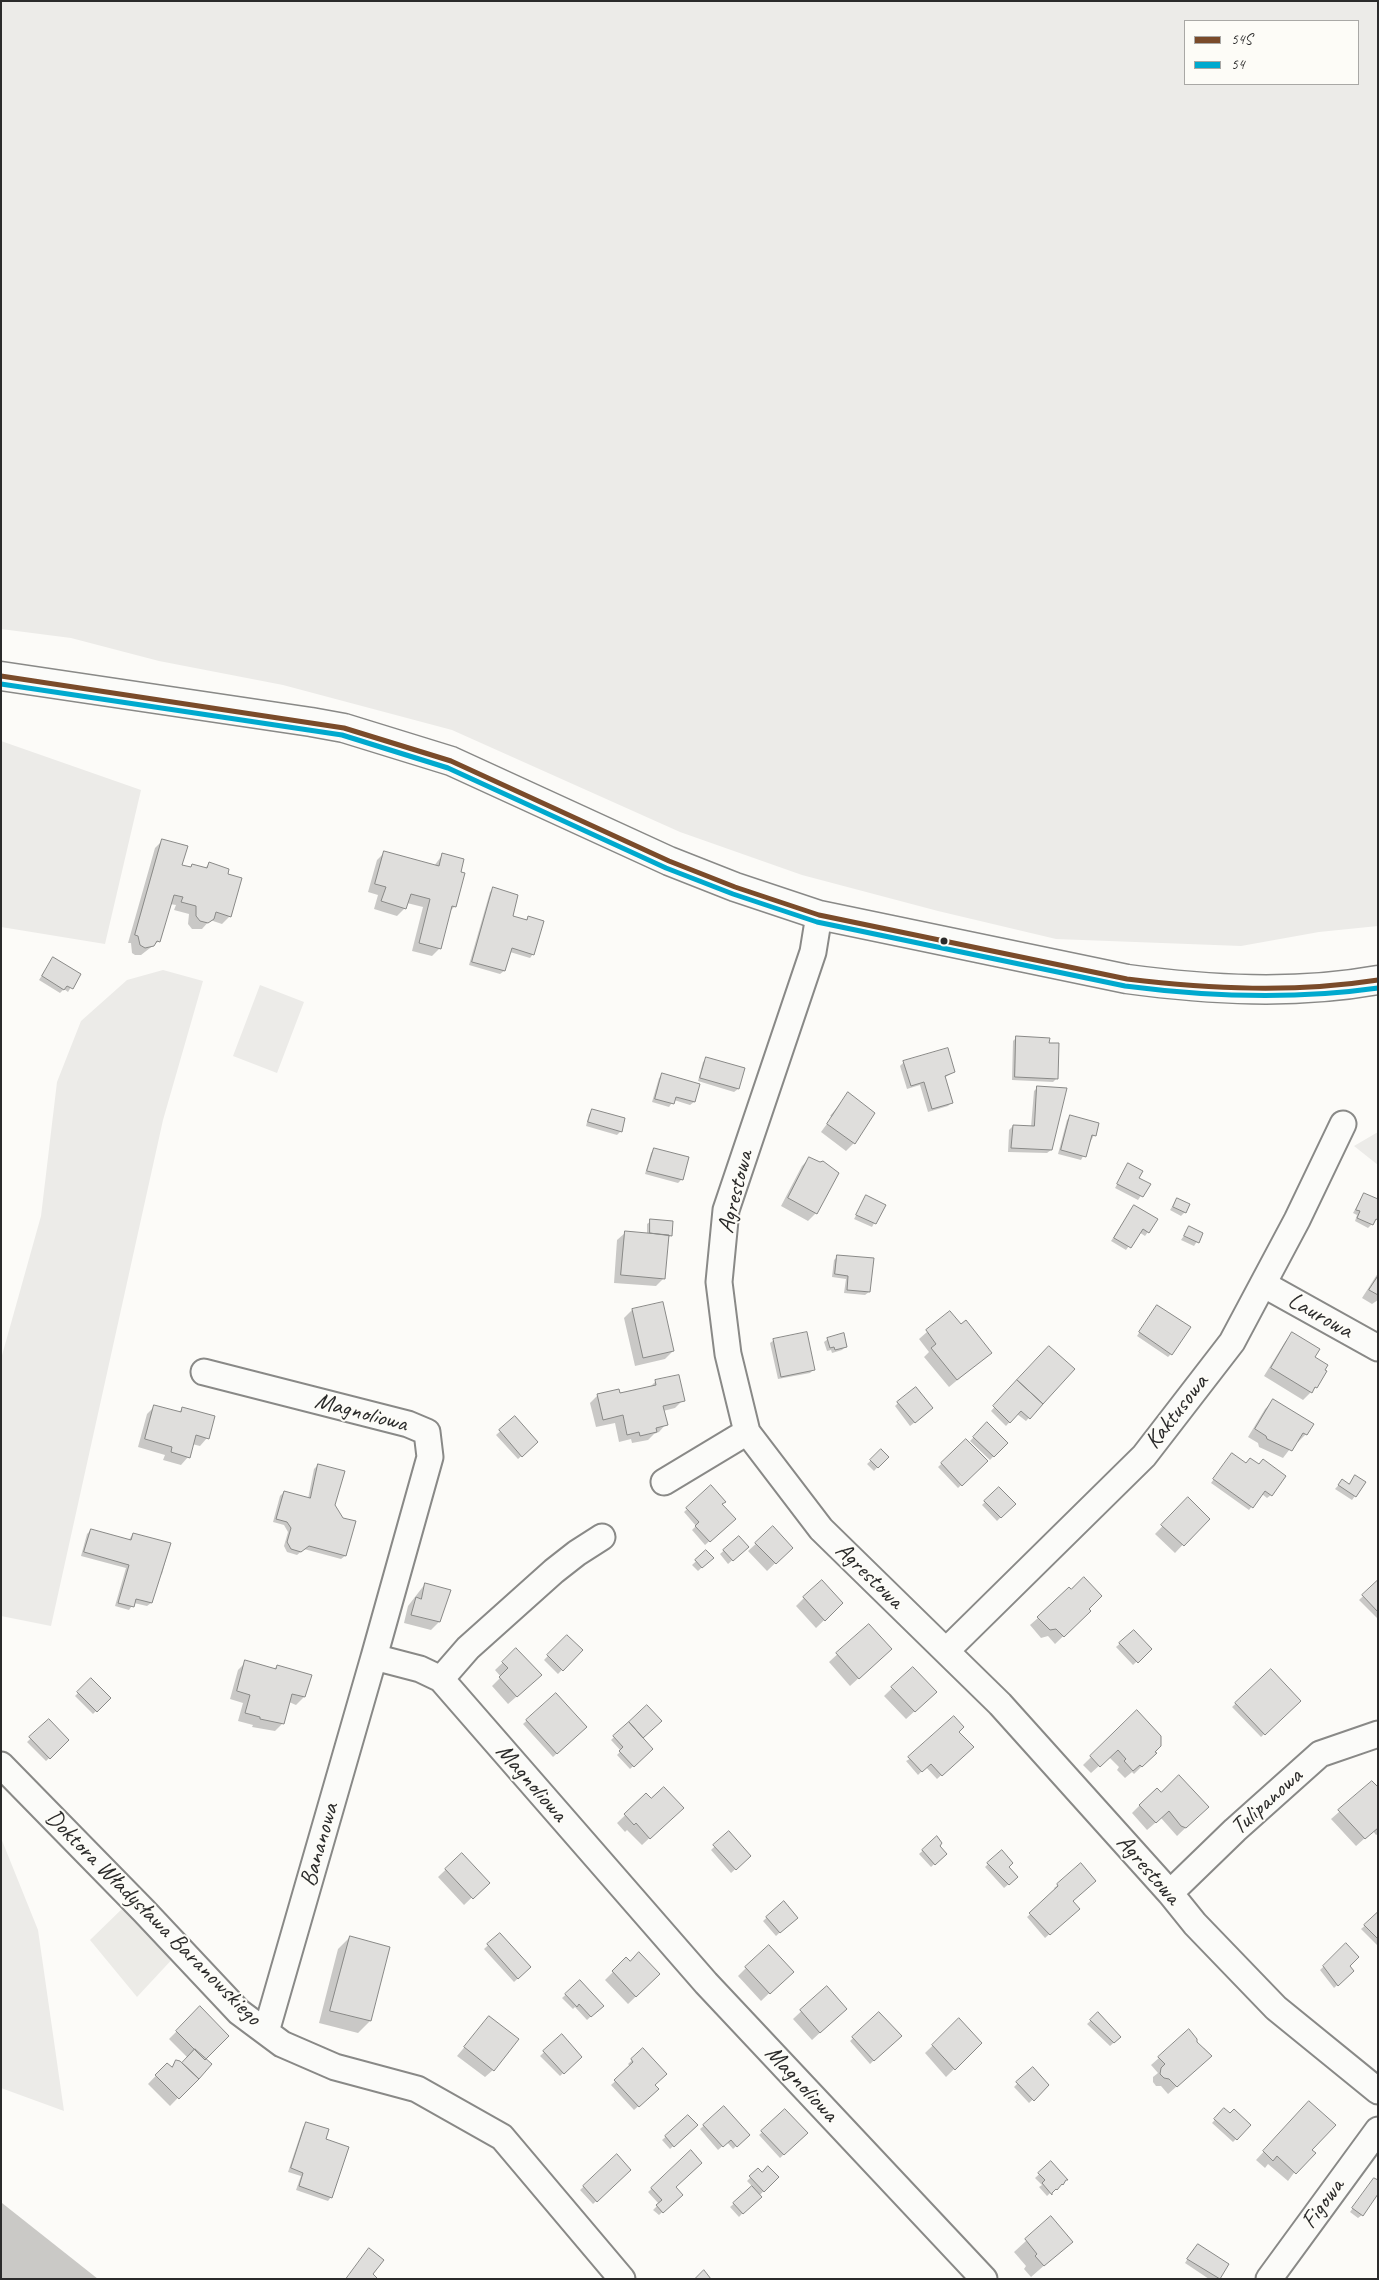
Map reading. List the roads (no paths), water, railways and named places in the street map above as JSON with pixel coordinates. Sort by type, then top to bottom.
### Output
[{"type":"street","points":[[1,676],[311,722],[344,728],[408,746],[451,761],[669,861],[735,887],[819,915],[1127,979],[1166,984],[1206,988],[1281,989],[1378,980]]},
{"type":"street","name":"Agrestowa","points":[[819,915],[813,952],[726,1210],[719,1282],[728,1354],[747,1432],[821,1529],[1000,1704],[1170,1893],[1195,1924],[1276,2008],[1378,2091]]},
{"type":"street","name":"Kaktusowa","points":[[946,1651],[1144,1456],[1232,1342],[1297,1220],[1343,1124]]},
{"type":"street","name":"Laurowa","points":[[1263,1284],[1378,1348]]},
{"type":"street","name":"Magnoliowa","points":[[204,1372],[408,1424],[427,1432],[430,1457],[374,1657],[420,1669],[441,1679],[706,1983],[984,2279]]},
{"type":"street","points":[[664,1482],[747,1432]]},
{"type":"street","points":[[441,1679],[468,1648],[540,1584],[577,1553],[602,1537]]},
{"type":"street","name":"Bananowa","points":[[266,2032],[374,1657]]},
{"type":"street","name":"Tulipanowa","points":[[1170,1893],[1234,1830],[1320,1754],[1378,1734]]},
{"type":"street","name":"Doktora Władysława Baranowskiego","points":[[1,1765],[144,1911],[239,2012],[282,2044],[336,2067],[417,2088],[502,2137],[622,2279]]},
{"type":"street","name":"Figowa","points":[[1269,2279],[1378,2130]]}]
